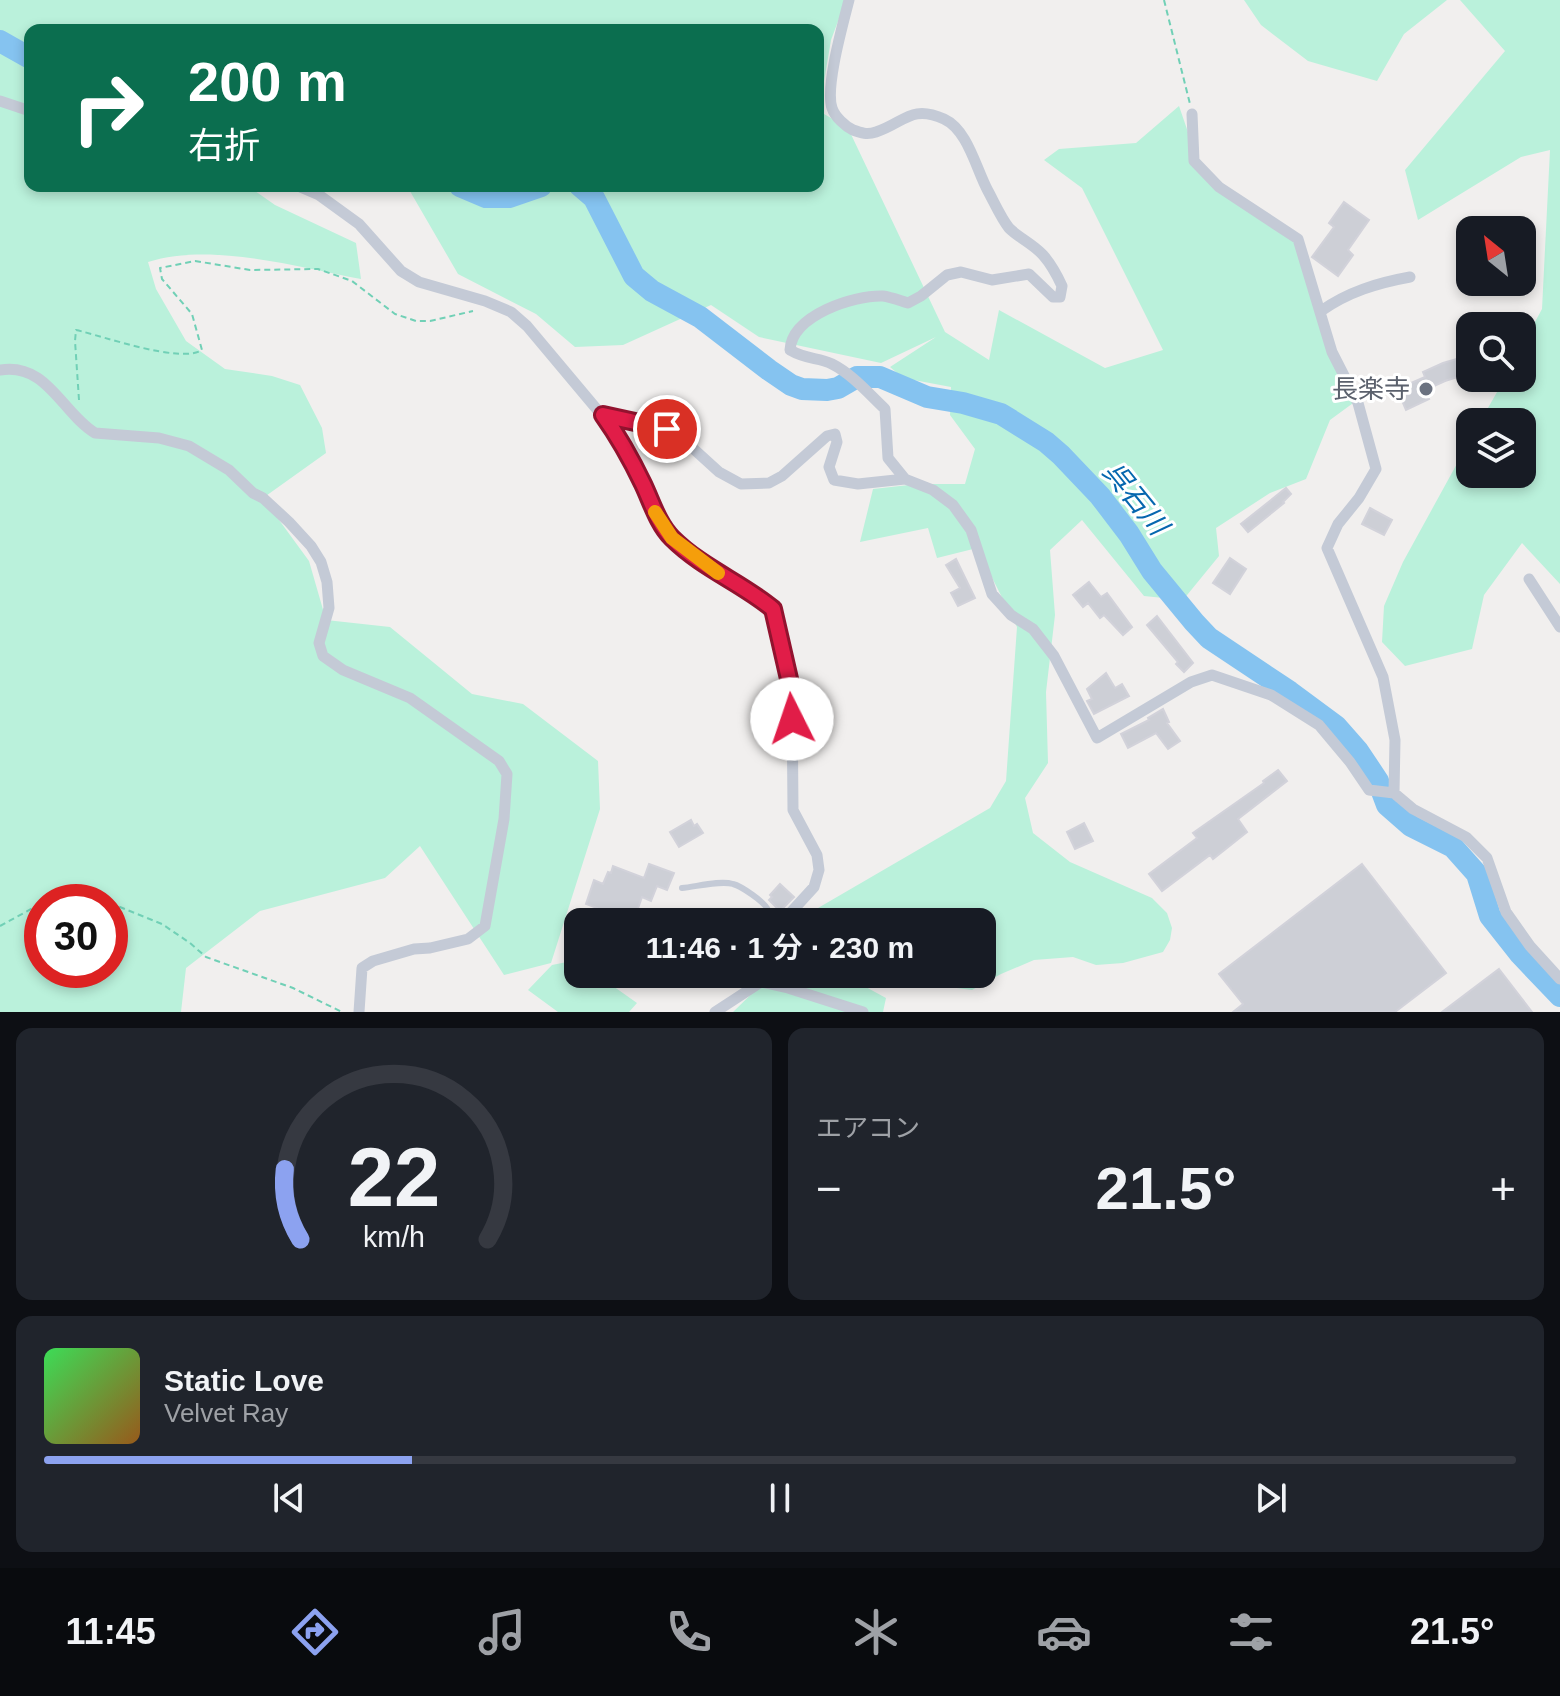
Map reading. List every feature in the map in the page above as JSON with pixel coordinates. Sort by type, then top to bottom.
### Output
[{"type":"street","points":[[849,0],[834,68],[831,96],[836,116],[848,128],[864,134],[875,133],[914,114],[926,113],[956,127],[975,158],[986,187],[1009,228],[1042,254],[1062,286],[1060,297],[1053,297],[1029,274],[992,280],[961,272],[947,275],[908,303],[884,296],[848,301],[804,323],[791,342],[790,350],[802,357],[831,364],[859,384],[885,409],[888,458],[905,479]]},
{"type":"street","points":[[0,101],[24,109]]},
{"type":"street","points":[[1192,114],[1194,161],[1219,187],[1298,239],[1332,352],[1358,403],[1376,469],[1359,498],[1338,524],[1327,548],[1383,677],[1395,740],[1392,793]]},
{"type":"street","points":[[312,192],[359,224],[401,271],[419,282],[511,312],[527,326],[603,415],[642,482],[658,519],[672,538],[709,568],[773,609],[792,692],[793,810],[817,855],[819,870],[814,887],[795,908]]},
{"type":"street","points":[[1321,311],[1363,288],[1410,277]]},
{"type":"street","points":[[0,370],[13,368],[35,376],[53,390],[86,428],[95,433],[159,438],[189,446],[229,470],[289,522],[321,562],[327,582],[329,608],[319,643],[323,656],[343,670],[410,698],[499,761],[507,774],[504,819],[485,926],[468,939],[414,949],[373,961],[362,968],[359,1012]]},
{"type":"street","points":[[603,415],[675,432],[719,472],[741,484],[769,483],[782,476],[827,436],[835,434],[837,442],[829,467],[834,480],[858,484],[905,479],[933,490],[953,505],[971,530],[992,594],[1011,615],[1033,629],[1054,656],[1097,738],[1191,682],[1212,675],[1271,695],[1319,725],[1369,790],[1392,793],[1413,809],[1466,837],[1487,858],[1506,912],[1530,946],[1560,979]]},
{"type":"street","points":[[1529,579],[1560,627]]},
{"type":"street","points":[[715,1012],[748,988]]},
{"type":"street","points":[[788,988],[863,1012]]},
{"type":"lane","points":[[682,888],[734,884],[762,901],[767,908]]},
{"type":"path","points":[[1164,0],[1192,114]]},
{"type":"path","points":[[79,406],[76,330],[138,348],[185,354],[197,354],[202,350],[192,314],[162,279],[160,268],[195,261],[250,270],[318,269],[352,281],[395,314],[416,321],[453,317],[494,305]]},
{"type":"path","points":[[128,910],[162,924],[206,957],[293,988],[342,1012]]},
{"type":"path","points":[[0,926],[24,913]]},
{"type":"green space","points":[[0,0],[846,0],[831,40],[824,81],[824,24],[24,24],[24,192],[257,192],[275,205],[356,243],[361,279],[226,255],[173,256],[148,262],[156,289],[186,341],[225,369],[272,376],[300,385],[322,428],[326,453],[263,498],[309,561],[326,620],[390,627],[472,694],[523,704],[598,761],[600,809],[568,908],[564,908],[564,922],[551,963],[504,975],[420,846],[385,878],[260,911],[186,968],[181,1012],[0,1012]]},
{"type":"green space","points":[[1244,0],[1447,0],[1404,34],[1377,81],[1308,61],[1261,25]]},
{"type":"green space","points":[[1460,0],[1560,0],[1560,584],[1522,543],[1484,595],[1472,649],[1405,666],[1382,642],[1384,606],[1403,562],[1456,465],[1456,488],[1536,488],[1536,408],[1488,408],[1497,392],[1536,392],[1536,320],[1542,309],[1550,150],[1521,157],[1418,220],[1405,170],[1505,51]]},
{"type":"green space","points":[[1179,106],[1200,167],[1298,239],[1329,340],[1360,398],[1330,420],[1306,479],[1270,493],[1216,528],[1219,556],[1183,600],[1144,596],[1082,520],[1050,550],[1055,615],[1046,692],[1048,763],[1025,798],[1033,833],[1070,862],[1152,898],[1167,913],[1172,928],[1163,952],[1123,963],[1096,965],[1073,957],[1034,960],[996,977],[996,908],[818,908],[990,808],[1006,781],[1017,627],[977,548],[937,558],[928,528],[860,542],[873,489],[918,484],[965,484],[975,449],[950,415],[951,387],[903,378],[890,367],[936,337],[881,363],[759,337],[711,305],[623,345],[575,347],[536,314],[458,274],[410,192],[824,192],[824,114],[848,128],[945,332],[989,360],[999,310],[1105,368],[1163,350],[1082,188],[1044,160],[1059,149],[1136,143]]},
{"type":"green space","points":[[564,963],[564,988],[616,988],[637,1003],[629,1012],[558,1012],[528,990],[552,965]]},
{"type":"green space","points":[[758,988],[868,988],[886,998],[883,1012],[733,1012]]},
{"type":"building","points":[[1344,202],[1369,220],[1348,250],[1353,255],[1338,276],[1312,257],[1334,227],[1329,223]]},
{"type":"building","points":[[1456,359],[1456,377],[1425,390],[1429,399],[1406,410],[1397,389],[1425,377],[1423,372]]},
{"type":"building","points":[[1286,488],[1291,494],[1284,503],[1248,532],[1241,524]]},
{"type":"building","points":[[1370,508],[1392,520],[1384,535],[1362,524]]},
{"type":"building","points":[[1230,558],[1246,569],[1230,594],[1213,583]]},
{"type":"building","points":[[956,559],[975,598],[958,606],[951,593],[960,588],[946,565]]},
{"type":"building","points":[[1089,582],[1101,597],[1107,593],[1132,627],[1123,635],[1104,615],[1100,618],[1088,603],[1083,607],[1073,595]]},
{"type":"building","points":[[1157,616],[1193,663],[1184,672],[1147,625]]},
{"type":"building","points":[[1106,673],[1115,688],[1122,684],[1129,696],[1094,714],[1087,701],[1092,699],[1087,689]]},
{"type":"building","points":[[1163,709],[1167,723],[1180,741],[1168,749],[1156,733],[1128,748],[1121,734]]},
{"type":"building","points":[[1278,770],[1287,781],[1238,819],[1247,832],[1213,859],[1210,855],[1162,891],[1149,874],[1197,838],[1193,833]]},
{"type":"building","points":[[691,820],[703,833],[679,847],[670,832]]},
{"type":"building","points":[[1084,823],[1093,841],[1075,849],[1067,832]]},
{"type":"building","points":[[649,864],[674,873],[667,890],[657,886],[651,901],[642,897],[638,908],[597,908],[586,904],[594,880],[603,884],[613,866],[644,878]]},
{"type":"building","points":[[1362,864],[1446,973],[1395,1012],[1233,1012],[1243,1004],[1219,974]]},
{"type":"building","points":[[780,884],[794,897],[783,908],[777,908],[769,900]]},
{"type":"building","points":[[1499,969],[1532,1012],[1442,1012]]},
{"type":"waterway","name":"呉石川","points":[[0,41],[24,55]]},
{"type":"waterway","name":"呉石川","points":[[474,192],[486,197],[509,197],[524,192]]},
{"type":"waterway","name":"呉石川","points":[[587,192],[594,198],[634,276],[652,291],[700,317],[791,385],[802,389],[827,390],[838,388],[857,377],[880,377],[927,397],[1001,414],[1046,442],[1100,496],[1152,571],[1209,638],[1336,726],[1378,781],[1387,805],[1411,826],[1453,847],[1477,874],[1490,916],[1520,954],[1560,996]]},
{"type":"slow traffic","points":[[655,512],[672,538],[718,573]]},
{"type":"place","name":"長楽寺","points":[[1426,389]]},
{"type":"route","points":[[667,429],[603,415],[642,482],[658,519],[672,538],[709,568],[773,609],[792,692],[792,719]]}]
